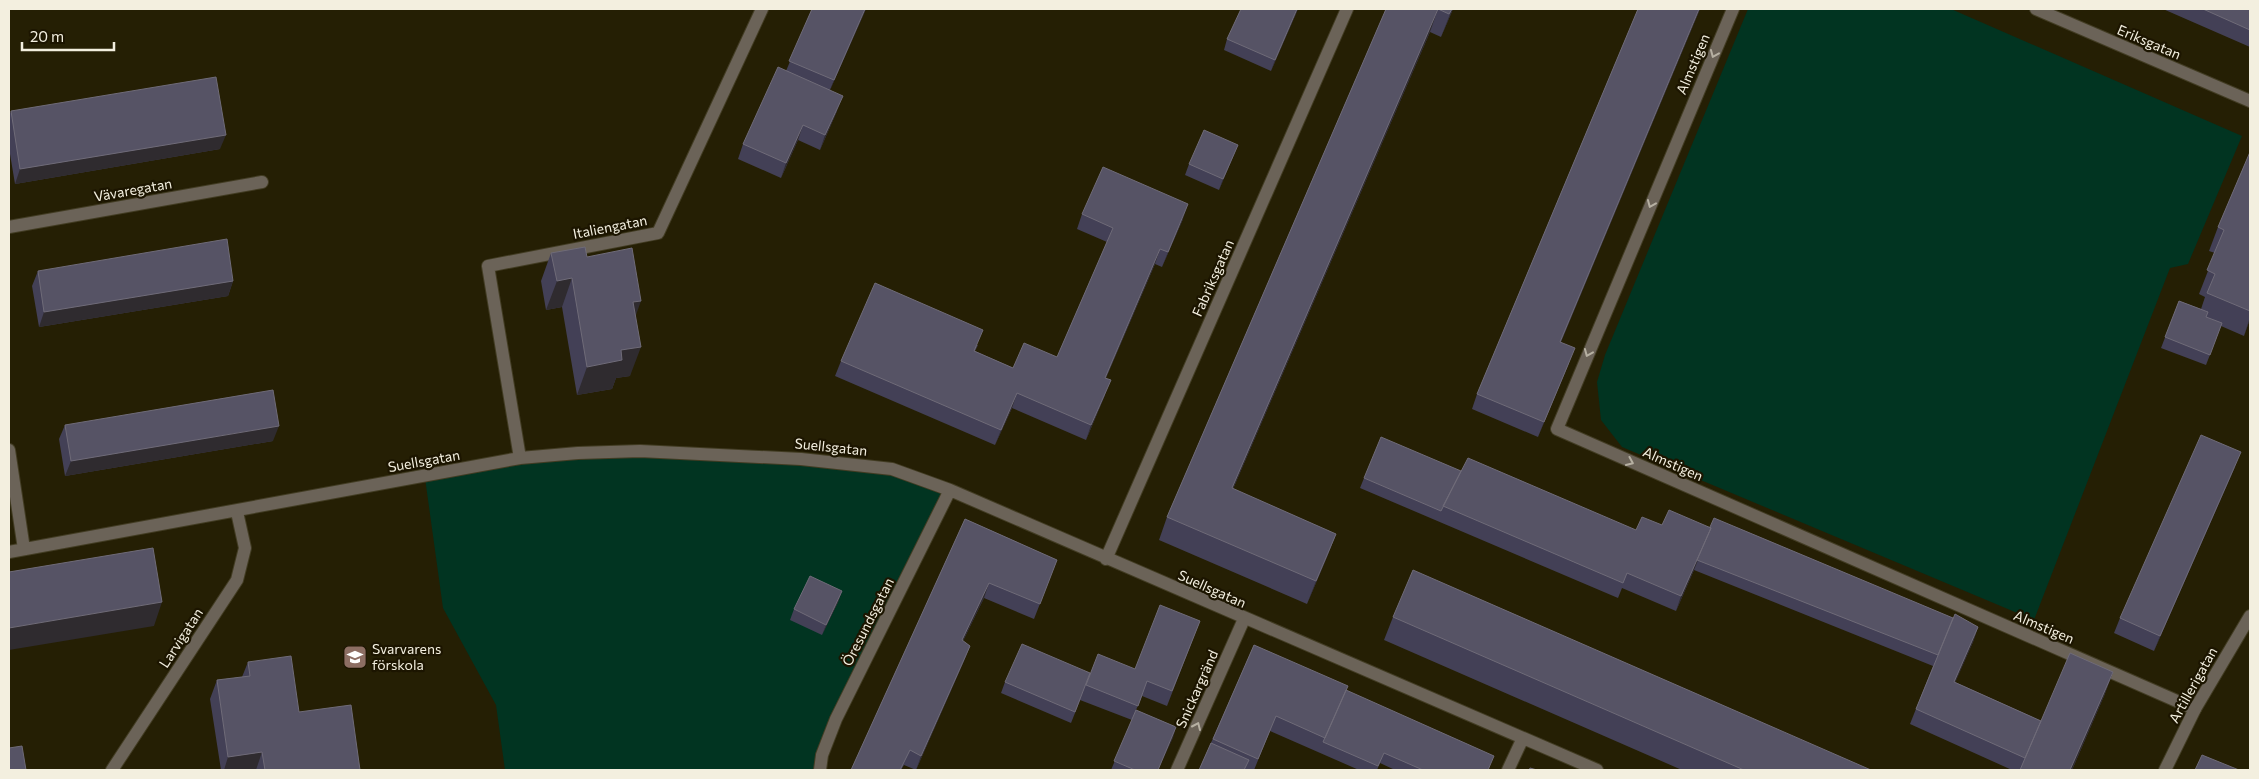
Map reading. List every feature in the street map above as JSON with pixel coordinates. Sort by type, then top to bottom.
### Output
[{"type":"street","name":"Italiengatan","points":[[520,458],[488,266],[658,233],[762,9]]},
{"type":"street","name":"Fabriksgatan","points":[[1106,559],[1347,9]]},
{"type":"street","name":"Almstigen","points":[[1733,9],[1557,429],[2195,709]]},
{"type":"street","name":"Eriksgatan","points":[[2036,9],[2250,101]]},
{"type":"street","name":"Vävaregatan","points":[[9,227],[262,182]]},
{"type":"street","points":[[9,450],[24,549]]},
{"type":"street","name":"Suellsgatan","points":[[9,552],[237,512],[520,458],[578,453],[640,451],[801,459],[892,469],[950,490],[1522,740],[1597,770]]},
{"type":"street","name":"Öresundsgatan","points":[[820,770],[822,755],[836,718],[950,490]]},
{"type":"street","name":"Larvigatan","points":[[112,770],[237,580],[244,548],[237,512]]},
{"type":"street","name":"Artillerigatan","points":[[2165,770],[2195,709],[2250,616]]},
{"type":"street","name":"Snickargränd","points":[[1177,770],[1244,619]]},
{"type":"street","points":[[1508,770],[1522,740]]},
{"type":"green space","points":[[1748,9],[1951,9],[2242,136],[2188,264],[2170,268],[2034,620],[1622,447],[1601,420],[1597,382],[1605,355]]},
{"type":"green space","points":[[578,453],[892,469],[950,490],[836,718],[820,770],[505,770],[496,705],[443,608],[425,478]]},
{"type":"building","points":[[812,9],[865,9],[834,80],[789,61]]},
{"type":"building","points":[[1241,9],[1297,9],[1275,60],[1227,39]]},
{"type":"building","points":[[1386,9],[1438,9],[1232,488],[1336,534],[1316,581],[1167,517]]},
{"type":"building","points":[[1438,9],[1452,9],[1449,14]]},
{"type":"building","points":[[1638,9],[1699,9],[1560,342],[1575,348],[1544,422],[1477,394]]},
{"type":"building","points":[[2203,9],[2250,9],[2250,30]]},
{"type":"building","points":[[778,67],[843,96],[825,135],[803,125],[786,163],[743,144]]},
{"type":"building","points":[[216,77],[226,135],[20,169],[11,111]]},
{"type":"building","points":[[1204,130],[1238,145],[1223,179],[1189,164]]},
{"type":"building","points":[[2250,152],[2250,311],[2207,293],[2215,274],[2207,270],[2224,230],[2218,227]]},
{"type":"building","points":[[1103,167],[1188,204],[1168,252],[1160,249],[1105,378],[1111,380],[1091,425],[1017,393],[1001,430],[841,361],[875,283],[983,330],[974,351],[1013,368],[1024,343],[1057,357],[1113,228],[1082,214]]},
{"type":"building","points":[[227,239],[233,281],[44,312],[38,271]]},
{"type":"building","points":[[585,247],[587,257],[632,248],[641,301],[633,302],[641,347],[621,350],[622,360],[587,367],[572,278],[557,281],[551,253]]},
{"type":"building","points":[[2179,301],[2208,312],[2206,317],[2222,323],[2210,355],[2165,337]]},
{"type":"building","points":[[273,390],[279,426],[71,461],[65,425]]},
{"type":"building","points":[[2201,435],[2241,452],[2160,636],[2120,618]]},
{"type":"building","points":[[1381,437],[1461,471],[1441,511],[1364,478]]},
{"type":"building","points":[[1468,458],[1636,530],[1642,517],[1662,525],[1669,510],[1711,528],[1681,596],[1627,573],[1623,583],[1443,506]]},
{"type":"building","points":[[1714,518],[1953,618],[1938,655],[1697,560]]},
{"type":"building","points":[[965,519],[1057,560],[1040,604],[989,583],[962,640],[970,646],[921,756],[910,750],[900,770],[851,770]]},
{"type":"building","points":[[153,548],[162,602],[9,628],[9,572]]},
{"type":"building","points":[[1413,570],[1871,770],[1744,770],[1393,617]]},
{"type":"building","points":[[810,576],[842,591],[826,625],[794,609]]},
{"type":"building","points":[[1160,605],[1200,621],[1172,691],[1147,681],[1138,706],[1086,685],[1098,654],[1135,669]]},
{"type":"building","points":[[1955,614],[1978,627],[1954,682],[2041,721],[2025,758],[1916,709]]},
{"type":"building","points":[[1022,644],[1090,673],[1075,712],[1005,682]]},
{"type":"building","points":[[1254,645],[1348,686],[1325,738],[1276,716],[1258,759],[1213,739]]},
{"type":"building","points":[[2070,653],[2113,672],[2070,770],[2020,770]]},
{"type":"building","points":[[291,656],[299,712],[351,705],[360,770],[265,770],[262,752],[228,757],[217,680],[250,676],[248,662]]},
{"type":"building","points":[[1346,690],[1494,756],[1488,770],[1423,770],[1384,753],[1378,766],[1323,742]]},
{"type":"building","points":[[1136,710],[1176,727],[1158,770],[1135,770],[1114,761]]},
{"type":"building","points":[[1211,743],[1249,760],[1244,770],[1199,770]]},
{"type":"building","points":[[22,746],[26,770],[9,770],[9,748]]},
{"type":"building","points":[[2202,755],[2239,770],[2195,770]]},
{"type":"place","name":"Svarvarens förskola","points":[[355,657]]}]
